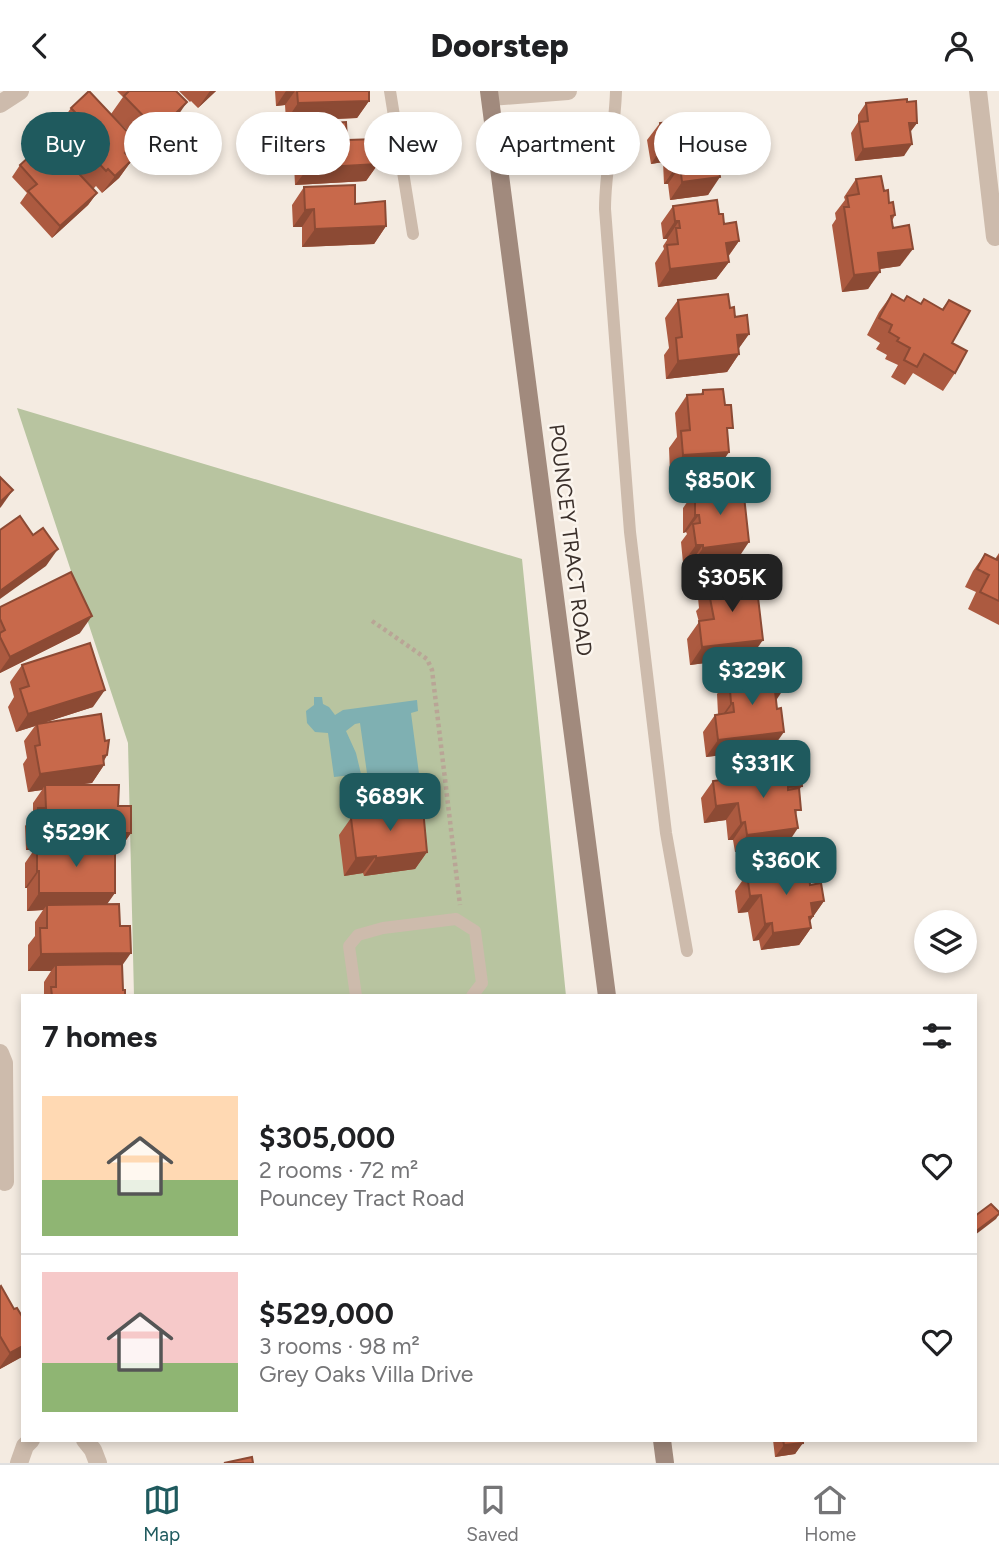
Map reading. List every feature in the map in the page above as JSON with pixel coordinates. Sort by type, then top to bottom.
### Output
[{"type":"main road","name":"POUNCEY TRACT ROAD","points":[[489,94],[607,994]]},
{"type":"main road","points":[[662,1442],[664,1463]]},
{"type":"street","points":[[0,104],[20,91]]},
{"type":"street","points":[[489,94],[568,91]]},
{"type":"street","points":[[978,91],[995,237]]},
{"type":"street","points":[[0,1053],[4,1063],[9,1182]]},
{"type":"street","points":[[19,1463],[29,1442]]},
{"type":"street","points":[[87,1442],[98,1463]]},
{"type":"lane","points":[[390,91],[414,235]]},
{"type":"lane","points":[[616,91],[615,121],[606,175],[605,209],[630,532],[666,832],[687,951]]},
{"type":"lane","points":[[356,994],[349,946],[358,935],[383,928],[456,919],[475,931],[482,983],[474,994]]},
{"type":"path","points":[[373,621],[427,659],[432,670],[462,923]]},
{"type":"green space","points":[[17,408],[522,559],[566,994],[134,994],[128,743]]},
{"type":"water","points":[[314,697],[322,697],[323,704],[335,715],[343,710],[417,700],[418,711],[411,713],[421,789],[370,795],[360,723],[346,731],[356,753],[361,774],[334,777],[328,733],[315,732],[307,723],[306,711],[314,705]]},
{"type":"building","points":[[89,91],[109,112],[75,112],[71,108]]},
{"type":"building","points":[[129,91],[176,91],[187,102],[177,112],[140,112],[124,96]]},
{"type":"building","points":[[297,91],[369,91],[369,101],[298,103]]},
{"type":"building","points":[[907,99],[907,102],[916,101],[917,123],[909,123],[912,144],[863,149],[859,122],[868,121],[866,103]]},
{"type":"building","points":[[110,113],[124,128],[124,168],[115,176],[110,171]]},
{"type":"building","points":[[364,139],[364,165],[350,166],[350,140]]},
{"type":"building","points":[[29,175],[80,175],[97,193],[60,226],[28,191],[37,184]]},
{"type":"building","points":[[681,175],[720,175],[720,177],[682,182]]},
{"type":"building","points":[[881,176],[884,191],[888,190],[889,203],[893,202],[893,228],[909,225],[913,249],[878,253],[880,272],[854,275],[844,207],[849,207],[847,196],[859,194],[856,179]]},
{"type":"building","points":[[355,185],[355,204],[385,201],[386,226],[315,229],[314,209],[305,210],[304,187]]},
{"type":"building","points":[[717,200],[724,224],[736,222],[739,241],[726,243],[729,262],[670,269],[667,245],[678,244],[676,228],[680,228],[679,221],[675,221],[673,206]]},
{"type":"building","points":[[728,294],[730,308],[734,307],[735,317],[747,315],[749,334],[737,335],[739,354],[678,361],[676,338],[682,337],[678,300]]},
{"type":"building","points":[[892,294],[904,301],[907,296],[921,304],[924,299],[943,310],[949,300],[970,311],[952,343],[967,351],[955,373],[924,354],[917,367],[904,360],[910,348],[897,341],[899,338],[889,332],[892,325],[879,318]]},
{"type":"building","points":[[723,389],[725,405],[731,405],[733,428],[727,428],[729,452],[683,455],[681,431],[690,430],[687,395],[703,394],[703,390]]},
{"type":"building","points":[[0,477],[13,490],[0,502]]},
{"type":"building","points":[[732,481],[734,497],[744,496],[749,542],[703,548],[703,545],[696,545],[693,524],[700,523],[699,515],[695,515],[695,491],[709,489],[708,484]]},
{"type":"building","points":[[20,516],[33,535],[43,528],[58,549],[0,591],[0,530]]},
{"type":"building","points":[[985,554],[997,560],[999,556],[999,601],[980,592],[989,575],[977,569]]},
{"type":"building","points":[[71,572],[92,616],[10,657],[0,637],[0,633],[5,630],[0,619],[0,607]]},
{"type":"building","points":[[751,576],[753,589],[757,589],[763,640],[702,647],[699,621],[714,619],[709,593],[710,581]]},
{"type":"building","points":[[90,643],[105,690],[28,714],[20,689],[29,686],[22,665]]},
{"type":"building","points":[[780,670],[783,690],[775,691],[777,709],[781,708],[784,732],[718,740],[715,715],[734,712],[729,677]]},
{"type":"building","points":[[101,714],[105,741],[109,740],[107,755],[103,756],[104,765],[40,774],[35,746],[40,745],[37,724]]},
{"type":"building","points":[[800,769],[802,786],[788,787],[788,790],[799,788],[801,810],[795,810],[798,828],[747,835],[745,822],[741,823],[738,803],[716,806],[713,781]]},
{"type":"building","points":[[45,785],[119,785],[118,806],[131,806],[131,833],[38,833],[38,808],[46,808]]},
{"type":"building","points":[[402,807],[403,811],[423,809],[427,852],[356,858],[351,818],[372,815],[371,811]]},
{"type":"building","points":[[37,845],[115,845],[115,893],[39,893]]},
{"type":"building","points":[[808,866],[810,885],[821,883],[824,901],[811,903],[811,928],[773,933],[772,923],[765,924],[761,895],[750,896],[747,874]]},
{"type":"building","points":[[119,904],[120,926],[130,926],[131,953],[41,954],[40,928],[47,928],[47,905]]},
{"type":"building","points":[[122,964],[125,994],[52,994],[51,987],[56,987],[56,965]]},
{"type":"building","points":[[991,1204],[999,1212],[977,1230],[977,1214]]},
{"type":"building","points":[[0,1287],[14,1309],[17,1308],[21,1315],[21,1347],[10,1353],[0,1336]]},
{"type":"building","points":[[783,1442],[803,1442],[803,1443],[784,1445]]},
{"type":"building","points":[[252,1457],[253,1463],[224,1463]]}]
